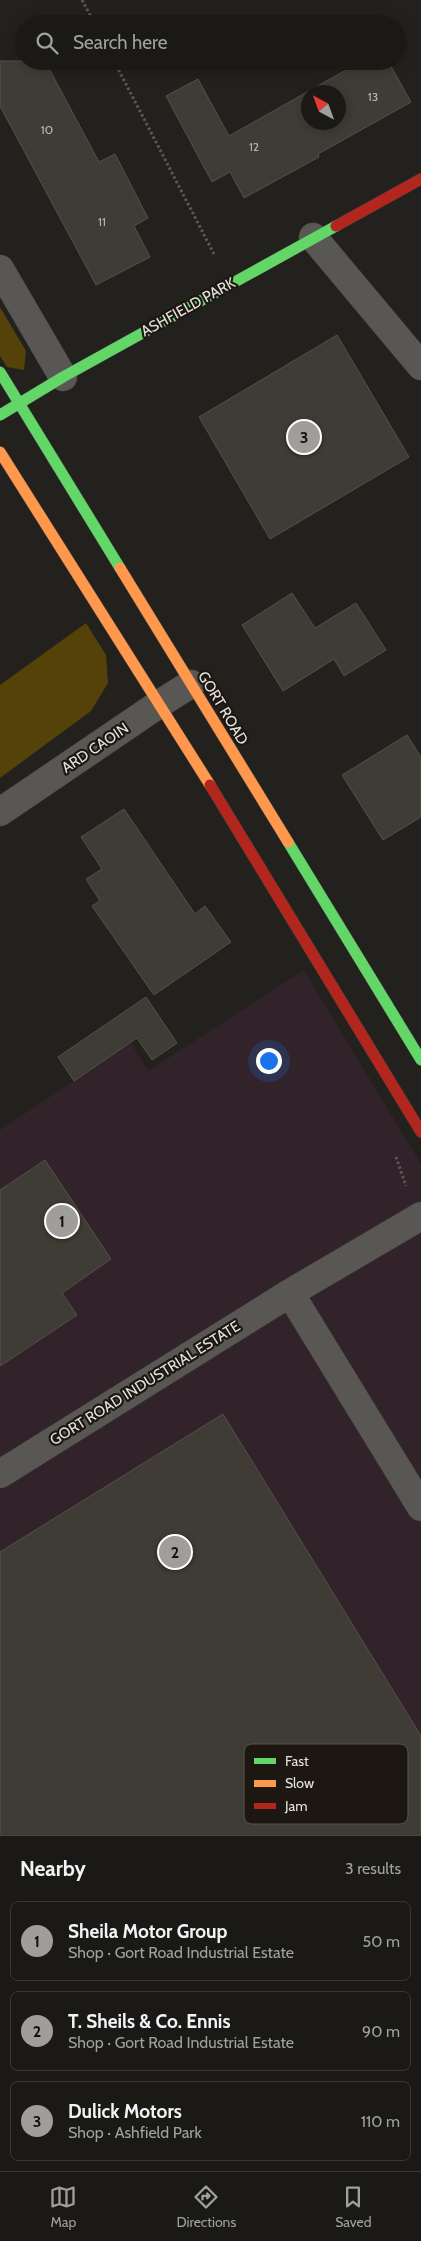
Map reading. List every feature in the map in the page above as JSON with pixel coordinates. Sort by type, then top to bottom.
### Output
[{"type":"main road","name":"ASHFIELD PARK","points":[[0,415],[63,377],[313,237],[421,179]]},
{"type":"main road","name":"GORT ROAD","points":[[0,372],[421,1060]]},
{"type":"main road","points":[[0,452],[260,866],[421,1132]]},
{"type":"street","points":[[313,237],[421,366]]},
{"type":"street","points":[[0,270],[63,377]]},
{"type":"street","name":"ARD CAOIN","points":[[0,812],[191,684]]},
{"type":"street","name":"GORT ROAD INDUSTRIAL ESTATE","points":[[0,1474],[290,1292],[421,1216]]},
{"type":"street","points":[[290,1292],[421,1507]]},
{"type":"path","points":[[82,0],[90,15]]},
{"type":"path","points":[[119,70],[230,284]]},
{"type":"shaded area","points":[[0,307],[26,351],[24,370],[7,367],[0,356]]},
{"type":"shaded area","points":[[86,623],[106,655],[108,683],[91,711],[0,778],[0,685]]},
{"type":"shaded area","points":[[304,970],[421,1164],[421,1836],[0,1836],[0,1130],[131,1043],[148,1071]]},
{"type":"building","points":[[0,61],[15,61],[15,70],[50,70],[99,162],[115,154],[148,218],[134,226],[150,257],[96,285],[0,106]]},
{"type":"building","points":[[346,70],[393,70],[411,102],[318,154],[319,157],[244,198],[230,172],[212,182],[166,96],[198,79],[229,136],[301,95],[301,130],[346,130],[346,85],[319,85]]},
{"type":"building","points":[[337,335],[409,457],[270,539],[199,417]]},
{"type":"building","points":[[292,593],[315,628],[356,603],[386,650],[344,676],[334,659],[283,691],[242,625]]},
{"type":"building","points":[[407,735],[421,757],[421,817],[383,840],[342,775]]},
{"type":"building","points":[[124,809],[195,914],[205,906],[231,942],[154,995],[92,906],[100,901],[86,879],[102,869],[81,837]]},
{"type":"building","points":[[146,997],[177,1043],[152,1060],[137,1038],[74,1081],[58,1057]]},
{"type":"building","points":[[45,1160],[111,1259],[62,1293],[77,1315],[0,1366],[0,1190]]},
{"type":"building","points":[[223,1414],[421,1736],[421,1836],[0,1836],[0,1552]]},
{"type":"traffic: fast","points":[[0,415],[63,377],[336,226]]},
{"type":"traffic: fast","points":[[0,372],[120,568]]},
{"type":"traffic: fast","points":[[288,842],[421,1060]]},
{"type":"traffic: slow","points":[[0,452],[210,785]]},
{"type":"traffic: slow","points":[[120,568],[288,842]]},
{"type":"traffic: jam","points":[[336,226],[421,179]]},
{"type":"traffic: jam","points":[[210,785],[421,1132]]},
{"type":"place","name":"Dulick Motors","points":[[304,437]]},
{"type":"place","name":"Sheila Motor Group","points":[[62,1221]]},
{"type":"place","name":"T. Sheils & Co. Ennis","points":[[175,1552]]}]
